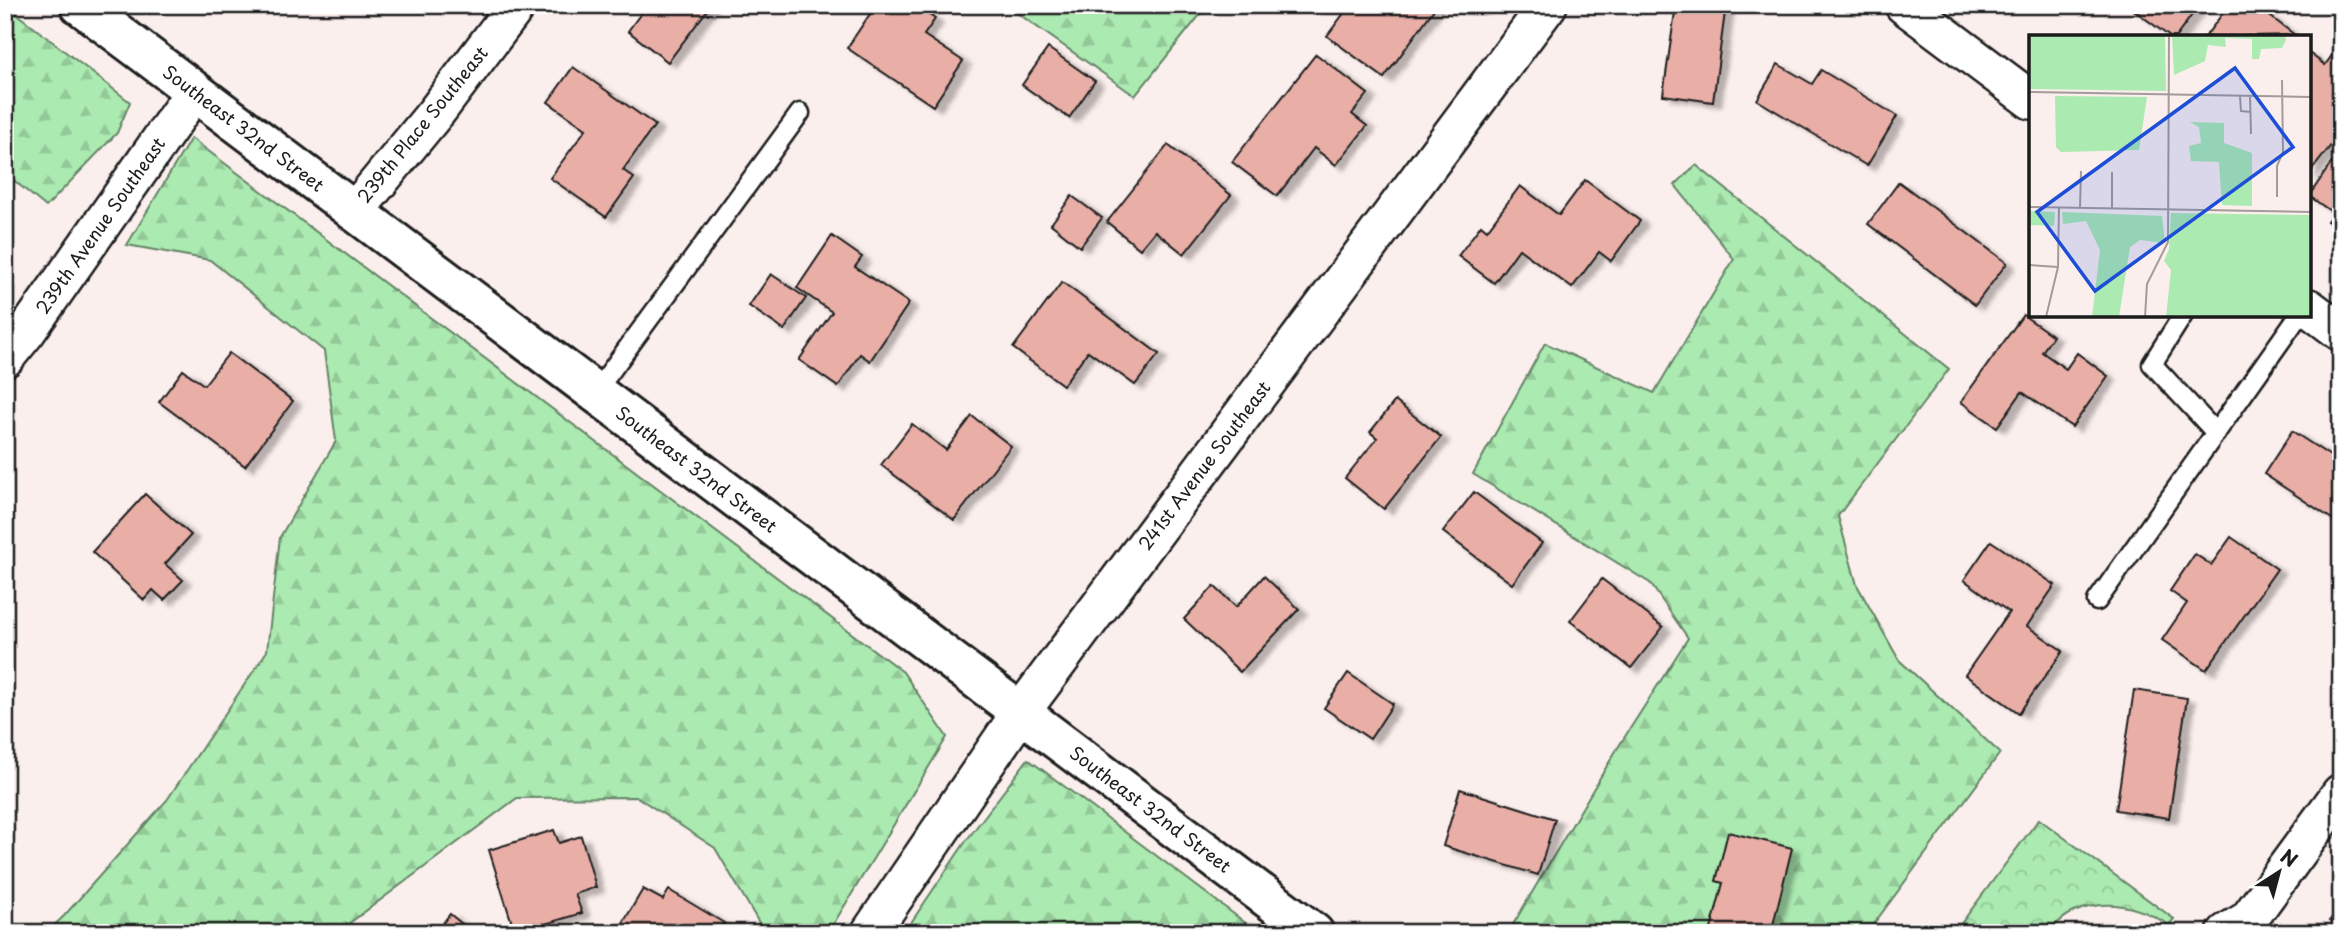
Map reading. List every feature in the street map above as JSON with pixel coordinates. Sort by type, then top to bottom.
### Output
[{"type":"street","name":"Southeast 32nd Street","points":[[80,5],[1314,933]]},
{"type":"street","name":"239th Place Southeast","points":[[354,212],[437,111],[517,5]]},
{"type":"street","name":"241st Avenue Southeast","points":[[870,933],[1021,712],[1548,5]]},
{"type":"street","points":[[1904,5],[2029,99]]},
{"type":"street","name":"239th Avenue Southeast","points":[[5,358],[27,331],[194,92]]},
{"type":"street","points":[[2311,310],[2341,332]]},
{"type":"street","points":[[2226,933],[2248,920],[2341,793]]},
{"type":"lane","points":[[594,394],[800,113]]},
{"type":"lane","points":[[2182,317],[2152,364],[2216,433]]},
{"type":"lane","points":[[2097,601],[2298,317]]},
{"type":"green space","points":[[5,5],[130,102],[117,133],[46,207],[5,173]]},
{"type":"green space","points":[[1006,5],[1208,5],[1135,96]]},
{"type":"green space","points":[[191,138],[903,672],[947,737],[828,933],[765,933],[715,848],[637,797],[517,798],[351,922],[342,933],[46,933],[167,800],[267,651],[280,537],[336,441],[324,351],[210,260],[127,245]]},
{"type":"green space","points":[[1696,165],[1949,369],[1838,516],[1857,585],[1899,660],[2000,753],[1867,933],[1508,933],[1617,749],[1688,638],[1650,583],[1473,474],[1545,343],[1654,393],[1734,259],[1675,185]]},
{"type":"green space","points":[[1028,759],[1259,933],[904,933],[966,841]]},
{"type":"green space","points":[[2039,819],[2174,919],[2169,925],[2134,909],[2097,905],[2072,913],[2041,933],[1954,933]]},
{"type":"building","points":[[647,5],[711,5],[668,62],[628,31]]},
{"type":"building","points":[[876,5],[915,5],[935,19],[924,35],[963,61],[933,106],[847,48]]},
{"type":"building","points":[[1350,5],[1437,5],[1384,78],[1327,36]]},
{"type":"building","points":[[1676,5],[1726,5],[1713,102],[1663,95]]},
{"type":"building","points":[[2127,5],[2199,5],[2177,35],[2167,35]]},
{"type":"building","points":[[2229,5],[2255,5],[2295,35],[2206,35]]},
{"type":"building","points":[[1048,48],[1095,81],[1069,118],[1022,85]]},
{"type":"building","points":[[1316,54],[1368,94],[1352,114],[1367,126],[1336,165],[1314,148],[1277,196],[1232,162]]},
{"type":"building","points":[[2311,54],[2325,65],[2333,54],[2341,59],[2341,132],[2311,171]]},
{"type":"building","points":[[1778,64],[1812,84],[1821,70],[1897,116],[1867,166],[1757,100]]},
{"type":"building","points":[[573,67],[655,125],[623,170],[634,178],[606,217],[550,178],[586,129],[548,102]]},
{"type":"building","points":[[1168,145],[1231,195],[1184,254],[1155,231],[1140,249],[1107,222]]},
{"type":"building","points":[[2341,149],[2341,231],[2327,221],[2333,213],[2311,197],[2311,193]]},
{"type":"building","points":[[1585,180],[1640,221],[1611,261],[1599,252],[1572,288],[1519,249],[1494,283],[1458,256],[1481,225],[1487,230],[1520,186],[1559,215]]},
{"type":"building","points":[[1899,182],[2007,263],[1975,305],[1868,224]]},
{"type":"building","points":[[1072,196],[1102,218],[1080,247],[1051,224]]},
{"type":"building","points":[[832,236],[862,257],[855,267],[909,303],[870,361],[860,354],[838,387],[799,360],[832,312],[797,288]]},
{"type":"building","points":[[771,274],[806,298],[784,330],[749,306]]},
{"type":"building","points":[[1062,282],[1159,354],[1135,385],[1088,351],[1063,385],[1013,348]]},
{"type":"building","points":[[2023,315],[2053,336],[2042,352],[2066,369],[2077,353],[2108,376],[2072,427],[2022,392],[1997,427],[1961,402]]},
{"type":"building","points":[[229,353],[293,401],[245,466],[159,402],[183,370],[204,385]]},
{"type":"building","points":[[1395,401],[1441,437],[1384,509],[1345,478],[1377,438],[1370,432]]},
{"type":"building","points":[[972,416],[1011,446],[954,520],[881,465],[912,424],[946,450]]},
{"type":"building","points":[[2292,431],[2341,463],[2341,525],[2264,474]]},
{"type":"building","points":[[1474,492],[1542,543],[1512,584],[1443,532]]},
{"type":"building","points":[[145,494],[191,535],[165,564],[183,580],[164,600],[153,590],[144,600],[92,552]]},
{"type":"building","points":[[2231,537],[2277,569],[2206,670],[2162,640],[2187,603],[2170,591],[2195,554],[2211,565]]},
{"type":"building","points":[[1991,541],[2055,585],[2027,626],[2063,651],[2019,713],[1965,675],[2009,612],[1964,580]]},
{"type":"building","points":[[1264,576],[1299,609],[1240,672],[1184,619],[1214,586],[1236,607]]},
{"type":"building","points":[[1602,579],[1663,627],[1631,668],[1570,621]]},
{"type":"building","points":[[1348,673],[1393,704],[1370,739],[1324,708]]},
{"type":"building","points":[[2134,690],[2187,698],[2169,818],[2116,810]]},
{"type":"building","points":[[1460,789],[1555,819],[1538,875],[1443,846]]},
{"type":"building","points":[[554,830],[559,843],[581,836],[596,887],[575,894],[582,913],[515,933],[489,850]]},
{"type":"building","points":[[1728,832],[1792,848],[1771,933],[1710,933],[1723,883],[1716,881]]},
{"type":"building","points":[[643,889],[663,900],[669,890],[724,923],[718,933],[617,933]]},
{"type":"building","points":[[2341,906],[2341,928],[2330,920]]},
{"type":"building","points":[[450,914],[473,933],[435,933]]}]
